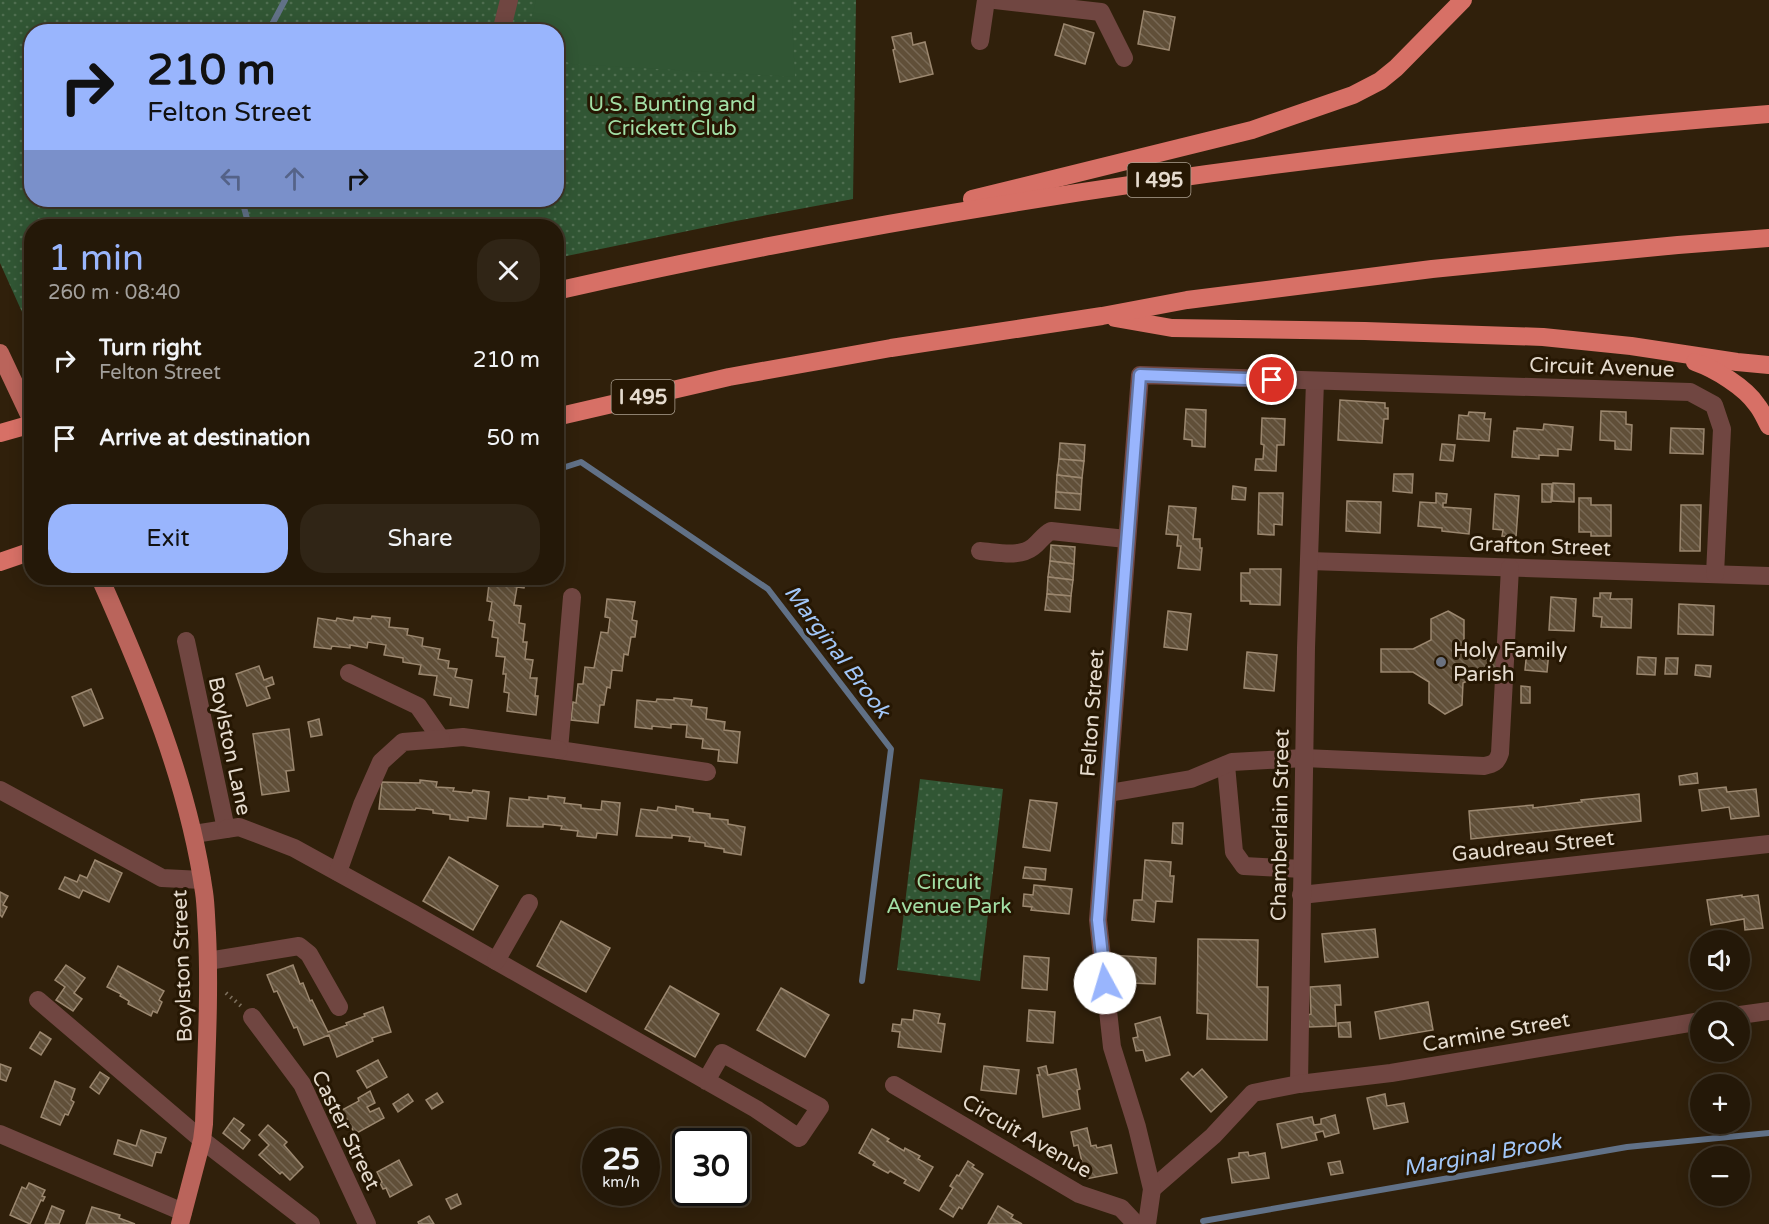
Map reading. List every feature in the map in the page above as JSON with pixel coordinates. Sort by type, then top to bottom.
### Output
[{"type":"highway","points":[[839,232],[1252,130],[1353,95],[1380,81],[1396,68],[1463,0]]},
{"type":"highway","name":"I 495","points":[[564,289],[839,232],[1117,186],[1390,149],[1657,122],[1769,114]]},
{"type":"highway","name":"I 495","points":[[564,415],[729,377],[1187,300],[1432,269],[1769,238]]},
{"type":"highway","points":[[1102,316],[1172,328],[1543,337],[1591,341],[1769,365]]},
{"type":"highway","points":[[1662,351],[1705,365],[1732,382],[1756,403],[1769,426]]},
{"type":"highway","points":[[0,433],[24,425]]},
{"type":"highway","points":[[0,562],[24,554]]},
{"type":"main road","points":[[0,352],[24,404]]},
{"type":"main road","name":"Boylston Street","points":[[104,585],[172,754],[194,834],[202,880],[209,970],[202,1140],[181,1218]]},
{"type":"street","points":[[503,24],[508,0]]},
{"type":"street","points":[[980,41],[986,0]]},
{"type":"street","points":[[995,0],[1101,12],[1124,58]]},
{"type":"street","name":"Felton Street","points":[[1147,1224],[1152,1189],[1137,1127],[1112,1047],[1098,920],[1140,375],[1315,381]]},
{"type":"street","name":"Chamberlain Street","points":[[1299,1084],[1304,758],[1315,381]]},
{"type":"street","name":"Circuit Avenue","points":[[1315,381],[1690,392],[1714,405],[1722,429],[1715,574]]},
{"type":"street","points":[[980,551],[1018,554],[1033,548],[1045,534],[1051,531],[1126,539]]},
{"type":"street","name":"Grafton Street","points":[[1309,561],[1769,576]]},
{"type":"street","points":[[1109,793],[1191,779],[1232,762],[1304,758],[1484,766],[1494,764],[1500,753],[1510,568]]},
{"type":"street","points":[[559,750],[572,597]]},
{"type":"street","name":"Boylston Lane","points":[[186,641],[226,829],[194,834]]},
{"type":"street","points":[[349,673],[418,706],[441,739]]},
{"type":"street","points":[[338,872],[362,805],[381,762],[403,742],[463,737],[707,772]]},
{"type":"street","points":[[1226,765],[1234,852],[1244,866],[1302,869]]},
{"type":"street","points":[[0,790],[162,878],[202,880]]},
{"type":"street","points":[[226,829],[239,827],[294,848],[496,961],[706,1081],[756,1109],[799,1138],[820,1107],[722,1053],[706,1081]]},
{"type":"street","name":"Gaudreau Street","points":[[1301,894],[1769,844]]},
{"type":"street","points":[[496,961],[529,903]]},
{"type":"street","points":[[209,970],[299,946],[309,954],[339,1006]]},
{"type":"street","points":[[38,1000],[202,1140],[311,1224]]},
{"type":"street","points":[[1750,1014],[1769,1011]]},
{"type":"street","name":"Caster Street","points":[[252,1017],[302,1084],[367,1224]]},
{"type":"street","name":"Carmine Street","points":[[1299,1084],[1391,1073],[1690,1023]]},
{"type":"street","points":[[1152,1189],[1213,1136],[1253,1094],[1299,1084]]},
{"type":"street","name":"Circuit Avenue","points":[[894,1085],[1079,1194],[1120,1208],[1136,1224]]},
{"type":"street","points":[[0,1134],[181,1218]]},
{"type":"path","points":[[209,970],[252,1017]]},
{"type":"green space","name":"U.S. Bunting and Crickett Club","points":[[0,0],[856,0],[853,199],[564,257],[564,219],[24,219],[24,316],[0,263]]},
{"type":"green space","points":[[536,0],[791,0],[795,77],[572,64],[564,61],[564,24],[531,24]]},
{"type":"green space","name":"Circuit Avenue Park","points":[[920,779],[1003,789],[980,981],[897,970]]},
{"type":"building","points":[[1144,11],[1175,17],[1169,50],[1138,44]]},
{"type":"building","points":[[1064,24],[1094,33],[1085,64],[1055,55]]},
{"type":"building","points":[[911,33],[913,45],[925,42],[933,74],[900,82],[892,37]]},
{"type":"building","points":[[1340,400],[1385,403],[1385,408],[1388,408],[1388,419],[1384,419],[1382,443],[1338,440]]},
{"type":"building","points":[[1186,409],[1206,410],[1205,447],[1192,446],[1192,440],[1184,439]]},
{"type":"building","points":[[1601,411],[1626,412],[1626,424],[1632,425],[1631,450],[1615,449],[1615,441],[1600,440]]},
{"type":"building","points":[[1469,412],[1485,413],[1484,419],[1491,419],[1489,441],[1457,439],[1459,415],[1468,416]]},
{"type":"building","points":[[1262,418],[1285,419],[1284,445],[1277,445],[1276,471],[1255,470],[1256,459],[1263,459]]},
{"type":"building","points":[[1544,424],[1573,427],[1571,450],[1558,449],[1558,456],[1539,455],[1539,459],[1512,457],[1514,431],[1517,431],[1517,428],[1543,430]]},
{"type":"building","points":[[1671,428],[1704,429],[1703,454],[1670,453]]},
{"type":"building","points":[[1060,443],[1085,445],[1084,461],[1059,459]]},
{"type":"building","points":[[1442,444],[1455,445],[1453,461],[1440,460]]},
{"type":"building","points":[[1059,459],[1084,461],[1082,478],[1057,475]]},
{"type":"building","points":[[1394,474],[1413,474],[1412,493],[1393,491]]},
{"type":"building","points":[[1057,475],[1082,478],[1081,494],[1056,492]]},
{"type":"building","points":[[1553,483],[1574,484],[1574,502],[1552,501]]},
{"type":"building","points":[[1542,484],[1552,484],[1551,502],[1542,502]]},
{"type":"building","points":[[1233,486],[1246,488],[1245,500],[1232,499]]},
{"type":"building","points":[[1056,492],[1081,494],[1080,510],[1055,508]]},
{"type":"building","points":[[1259,493],[1283,493],[1282,525],[1274,524],[1274,535],[1258,534]]},
{"type":"building","points":[[1436,493],[1447,494],[1443,507],[1471,509],[1469,534],[1418,526],[1420,502],[1436,503]]},
{"type":"building","points":[[1495,494],[1519,496],[1516,537],[1502,536],[1503,530],[1493,529]]},
{"type":"building","points":[[1579,498],[1591,498],[1591,505],[1611,505],[1611,536],[1591,536],[1591,532],[1579,532]]},
{"type":"building","points":[[1347,501],[1381,502],[1380,533],[1346,531]]},
{"type":"building","points":[[1681,505],[1701,505],[1700,551],[1680,551]]},
{"type":"building","points":[[1169,506],[1196,508],[1193,539],[1200,539],[1200,548],[1202,548],[1200,570],[1178,568],[1181,546],[1177,546],[1178,535],[1166,534]]},
{"type":"building","points":[[1051,545],[1075,547],[1074,564],[1050,561]]},
{"type":"building","points":[[1050,561],[1074,564],[1073,580],[1048,577]]},
{"type":"building","points":[[1250,569],[1281,569],[1280,605],[1250,604],[1250,601],[1241,601],[1241,573],[1250,573]]},
{"type":"building","points":[[1048,577],[1073,580],[1071,596],[1047,594]]},
{"type":"building","points":[[489,585],[525,585],[524,588],[517,587],[514,605],[521,606],[519,623],[525,624],[523,642],[527,642],[525,659],[533,660],[530,678],[537,678],[536,715],[507,711],[509,693],[504,692],[505,657],[496,656],[498,638],[492,637],[494,621],[489,620],[492,602],[487,601]]},
{"type":"building","points":[[1600,593],[1611,593],[1610,599],[1632,599],[1631,628],[1601,627],[1602,617],[1593,616],[1594,598],[1600,598]]},
{"type":"building","points":[[1047,594],[1071,596],[1070,612],[1045,610]]},
{"type":"building","points":[[1551,597],[1576,599],[1574,631],[1549,630]]},
{"type":"building","points":[[607,599],[635,602],[632,620],[637,621],[635,637],[631,637],[628,655],[624,654],[622,671],[612,670],[610,688],[607,687],[604,705],[600,705],[598,723],[571,720],[573,702],[576,703],[578,684],[583,684],[585,667],[594,668],[601,632],[608,633],[610,618],[605,617]]},
{"type":"building","points":[[1679,604],[1714,606],[1713,635],[1678,634]]},
{"type":"building","points":[[1168,611],[1191,614],[1187,650],[1164,647]]},
{"type":"building","name":"Holy Family Parish","points":[[1448,611],[1464,620],[1464,642],[1481,652],[1501,652],[1501,675],[1481,674],[1463,683],[1462,705],[1445,714],[1429,703],[1429,682],[1413,672],[1381,672],[1381,649],[1413,649],[1431,640],[1431,619]]},
{"type":"building","points":[[372,616],[390,618],[389,627],[408,629],[407,635],[423,638],[422,646],[440,649],[438,659],[449,661],[448,668],[457,669],[455,677],[472,680],[468,708],[450,705],[451,698],[434,695],[437,676],[419,674],[421,665],[403,662],[403,658],[384,655],[386,645],[368,642],[367,648],[350,645],[350,648],[314,647],[318,618],[353,621],[354,617],[371,619]]},
{"type":"building","points":[[1527,650],[1549,651],[1547,672],[1525,670]]},
{"type":"building","points":[[1247,652],[1277,655],[1274,691],[1244,688]]},
{"type":"building","points":[[1638,657],[1656,658],[1655,675],[1637,674]]},
{"type":"building","points":[[1666,658],[1678,658],[1677,674],[1665,674]]},
{"type":"building","points":[[1696,665],[1711,666],[1710,677],[1695,675]]},
{"type":"building","points":[[259,666],[264,680],[272,677],[274,684],[266,687],[270,698],[247,706],[236,674]]},
{"type":"building","points":[[1521,686],[1530,687],[1530,703],[1521,703]]},
{"type":"building","points":[[91,689],[103,718],[84,726],[72,697]]},
{"type":"building","points":[[674,698],[692,700],[691,706],[707,708],[706,719],[725,722],[724,730],[740,732],[737,763],[718,761],[719,750],[702,748],[703,739],[686,737],[687,725],[671,724],[671,728],[652,726],[652,729],[635,727],[637,700],[656,702],[657,699],[674,700]]},
{"type":"building","points":[[319,719],[322,735],[311,737],[308,722]]},
{"type":"building","points":[[289,729],[294,770],[286,771],[289,791],[262,795],[253,734]]},
{"type":"building","points":[[1697,773],[1698,783],[1680,785],[1679,776]]},
{"type":"building","points":[[420,780],[437,782],[436,787],[454,788],[453,791],[489,792],[486,819],[468,817],[468,821],[450,819],[450,815],[416,808],[415,810],[379,809],[382,782],[420,783]]},
{"type":"building","points":[[1726,787],[1727,792],[1756,789],[1759,816],[1731,819],[1729,807],[1702,811],[1699,790]]},
{"type":"building","points":[[1639,794],[1641,821],[1471,839],[1469,811],[1533,805],[1533,808]]},
{"type":"building","points":[[548,796],[565,798],[564,803],[581,805],[581,808],[601,810],[602,801],[620,803],[617,835],[597,833],[596,838],[577,836],[578,831],[543,824],[543,827],[507,826],[510,798],[548,799]]},
{"type":"building","points":[[1030,800],[1057,803],[1050,851],[1023,847]]},
{"type":"building","points":[[676,806],[693,809],[693,812],[710,814],[710,818],[728,820],[728,824],[745,827],[741,855],[705,846],[705,843],[689,841],[690,837],[636,836],[641,809],[657,811],[658,807],[676,810]]},
{"type":"building","points":[[1173,823],[1183,823],[1182,844],[1172,843]]},
{"type":"building","points":[[449,857],[498,886],[473,930],[423,901]]},
{"type":"building","points":[[95,860],[122,873],[109,902],[83,890],[79,898],[59,889],[65,877],[77,882],[80,875],[87,878]]},
{"type":"building","points":[[1145,860],[1171,862],[1170,876],[1174,876],[1172,902],[1156,901],[1154,922],[1132,920],[1134,900],[1142,900]]},
{"type":"building","points":[[1025,867],[1046,869],[1045,880],[1023,878]]},
{"type":"building","points":[[1034,885],[1072,889],[1069,914],[1031,910],[1032,907],[1023,906],[1024,894],[1033,895]]},
{"type":"building","points":[[0,892],[8,896],[3,905],[7,907],[2,917],[0,915]]},
{"type":"building","points":[[1758,895],[1763,928],[1745,930],[1744,919],[1711,925],[1707,900]]},
{"type":"building","points":[[561,921],[610,948],[586,992],[537,966]]},
{"type":"building","points":[[1375,929],[1378,957],[1325,962],[1322,934]]},
{"type":"building","points":[[1198,939],[1258,940],[1257,987],[1268,987],[1267,1040],[1207,1039],[1208,1014],[1197,1013]]},
{"type":"building","points":[[1110,955],[1156,958],[1155,984],[1131,983],[1131,977],[1108,975]]},
{"type":"building","points":[[1024,956],[1049,958],[1047,990],[1022,988]]},
{"type":"building","points":[[66,965],[85,978],[74,993],[82,999],[73,1011],[56,1000],[65,987],[55,980]]},
{"type":"building","points":[[293,965],[300,984],[303,983],[310,1001],[312,1000],[328,1032],[383,1007],[391,1032],[372,1038],[373,1041],[337,1057],[329,1035],[304,1045],[297,1027],[294,1028],[267,975]]},
{"type":"building","points":[[118,966],[164,991],[159,1000],[162,1002],[157,1013],[153,1011],[151,1016],[128,1004],[129,1001],[120,996],[121,994],[107,987]]},
{"type":"building","points":[[1340,985],[1341,1005],[1335,1005],[1336,1026],[1309,1027],[1310,987]]},
{"type":"building","points":[[670,986],[719,1014],[695,1057],[645,1029]]},
{"type":"building","points":[[781,988],[829,1015],[805,1057],[757,1030]]},
{"type":"building","points":[[1428,1002],[1433,1030],[1380,1039],[1375,1012]]},
{"type":"building","points":[[914,1010],[940,1014],[938,1023],[945,1024],[941,1052],[898,1047],[900,1032],[892,1031],[893,1024],[901,1025],[902,1019],[913,1020]]},
{"type":"building","points":[[1029,1010],[1055,1012],[1053,1043],[1027,1041]]},
{"type":"building","points":[[1160,1017],[1170,1055],[1146,1061],[1143,1050],[1136,1051],[1133,1038],[1138,1037],[1135,1024]]},
{"type":"building","points":[[1350,1022],[1351,1037],[1339,1037],[1338,1023]]},
{"type":"building","points":[[40,1032],[51,1039],[41,1055],[30,1048]]},
{"type":"building","points":[[378,1060],[387,1077],[367,1088],[357,1071]]},
{"type":"building","points":[[0,1064],[11,1068],[6,1081],[0,1079]]},
{"type":"building","points":[[984,1066],[1019,1070],[1016,1094],[981,1090]]},
{"type":"building","points":[[1046,1066],[1048,1075],[1076,1069],[1080,1089],[1077,1090],[1080,1109],[1043,1117],[1037,1075],[1040,1075],[1038,1068]]},
{"type":"building","points":[[1202,1069],[1227,1097],[1211,1112],[1181,1079],[1188,1072],[1193,1077]]},
{"type":"building","points":[[100,1072],[109,1078],[99,1094],[90,1087]]},
{"type":"building","points":[[55,1081],[75,1089],[71,1100],[74,1102],[60,1125],[41,1117]]},
{"type":"building","points":[[370,1091],[375,1103],[367,1107],[370,1112],[379,1108],[384,1118],[355,1134],[342,1110],[359,1101],[358,1098]]},
{"type":"building","points":[[437,1093],[443,1102],[432,1109],[426,1100]]},
{"type":"building","points":[[408,1094],[413,1101],[398,1112],[393,1104]]},
{"type":"building","points":[[1385,1094],[1387,1106],[1404,1103],[1408,1122],[1374,1129],[1367,1098]]},
{"type":"building","points":[[1335,1115],[1339,1133],[1325,1137],[1323,1131],[1315,1133],[1317,1140],[1282,1148],[1277,1124],[1312,1117],[1314,1125],[1321,1124],[1321,1119]]},
{"type":"building","points":[[234,1118],[244,1125],[239,1131],[250,1140],[243,1149],[223,1133]]},
{"type":"building","points":[[268,1125],[287,1142],[284,1145],[303,1167],[290,1180],[259,1155],[269,1145],[259,1135]]},
{"type":"building","points":[[1087,1128],[1091,1146],[1096,1145],[1097,1148],[1111,1145],[1117,1173],[1086,1179],[1078,1145],[1074,1146],[1071,1132]]},
{"type":"building","points":[[872,1129],[904,1151],[905,1148],[920,1156],[918,1159],[933,1167],[919,1191],[904,1183],[906,1180],[873,1165],[875,1162],[859,1153]]},
{"type":"building","points":[[141,1130],[166,1138],[161,1153],[156,1152],[152,1166],[114,1154],[118,1140],[136,1146]]},
{"type":"building","points":[[1248,1152],[1249,1156],[1265,1153],[1269,1178],[1232,1183],[1228,1159],[1239,1157],[1239,1153]]},
{"type":"building","points":[[399,1160],[412,1185],[390,1197],[386,1188],[383,1189],[377,1172]]},
{"type":"building","points":[[968,1161],[974,1165],[972,1167],[983,1174],[962,1209],[959,1207],[953,1217],[940,1209],[953,1188],[950,1186]]},
{"type":"building","points":[[1340,1161],[1343,1173],[1331,1175],[1328,1163]]},
{"type":"building","points":[[29,1183],[45,1190],[42,1196],[45,1197],[43,1201],[41,1200],[30,1224],[10,1215],[22,1187],[26,1189]]},
{"type":"building","points":[[457,1194],[461,1204],[451,1209],[446,1199]]},
{"type":"building","points":[[52,1206],[64,1211],[59,1224],[45,1224]]},
{"type":"building","points":[[998,1206],[1013,1215],[1011,1218],[1022,1224],[988,1224]]},
{"type":"building","points":[[92,1207],[120,1215],[119,1218],[135,1224],[86,1224]]},
{"type":"building","points":[[429,1216],[434,1224],[419,1224],[418,1222]]},
{"type":"waterway","name":"Marginal Brook","points":[[272,24],[285,0]]},
{"type":"waterway","name":"Marginal Brook","points":[[244,207],[247,219]]},
{"type":"waterway","name":"Marginal Brook","points":[[564,467],[581,462],[768,589],[891,749],[862,981]]},
{"type":"waterway","name":"Marginal Brook","points":[[1203,1221],[1627,1147],[1769,1133]]},
{"type":"place","name":"Holy Family Parish","points":[[1441,662]]},
{"type":"route","points":[[1105,983],[1098,920],[1140,375],[1272,380]]}]
